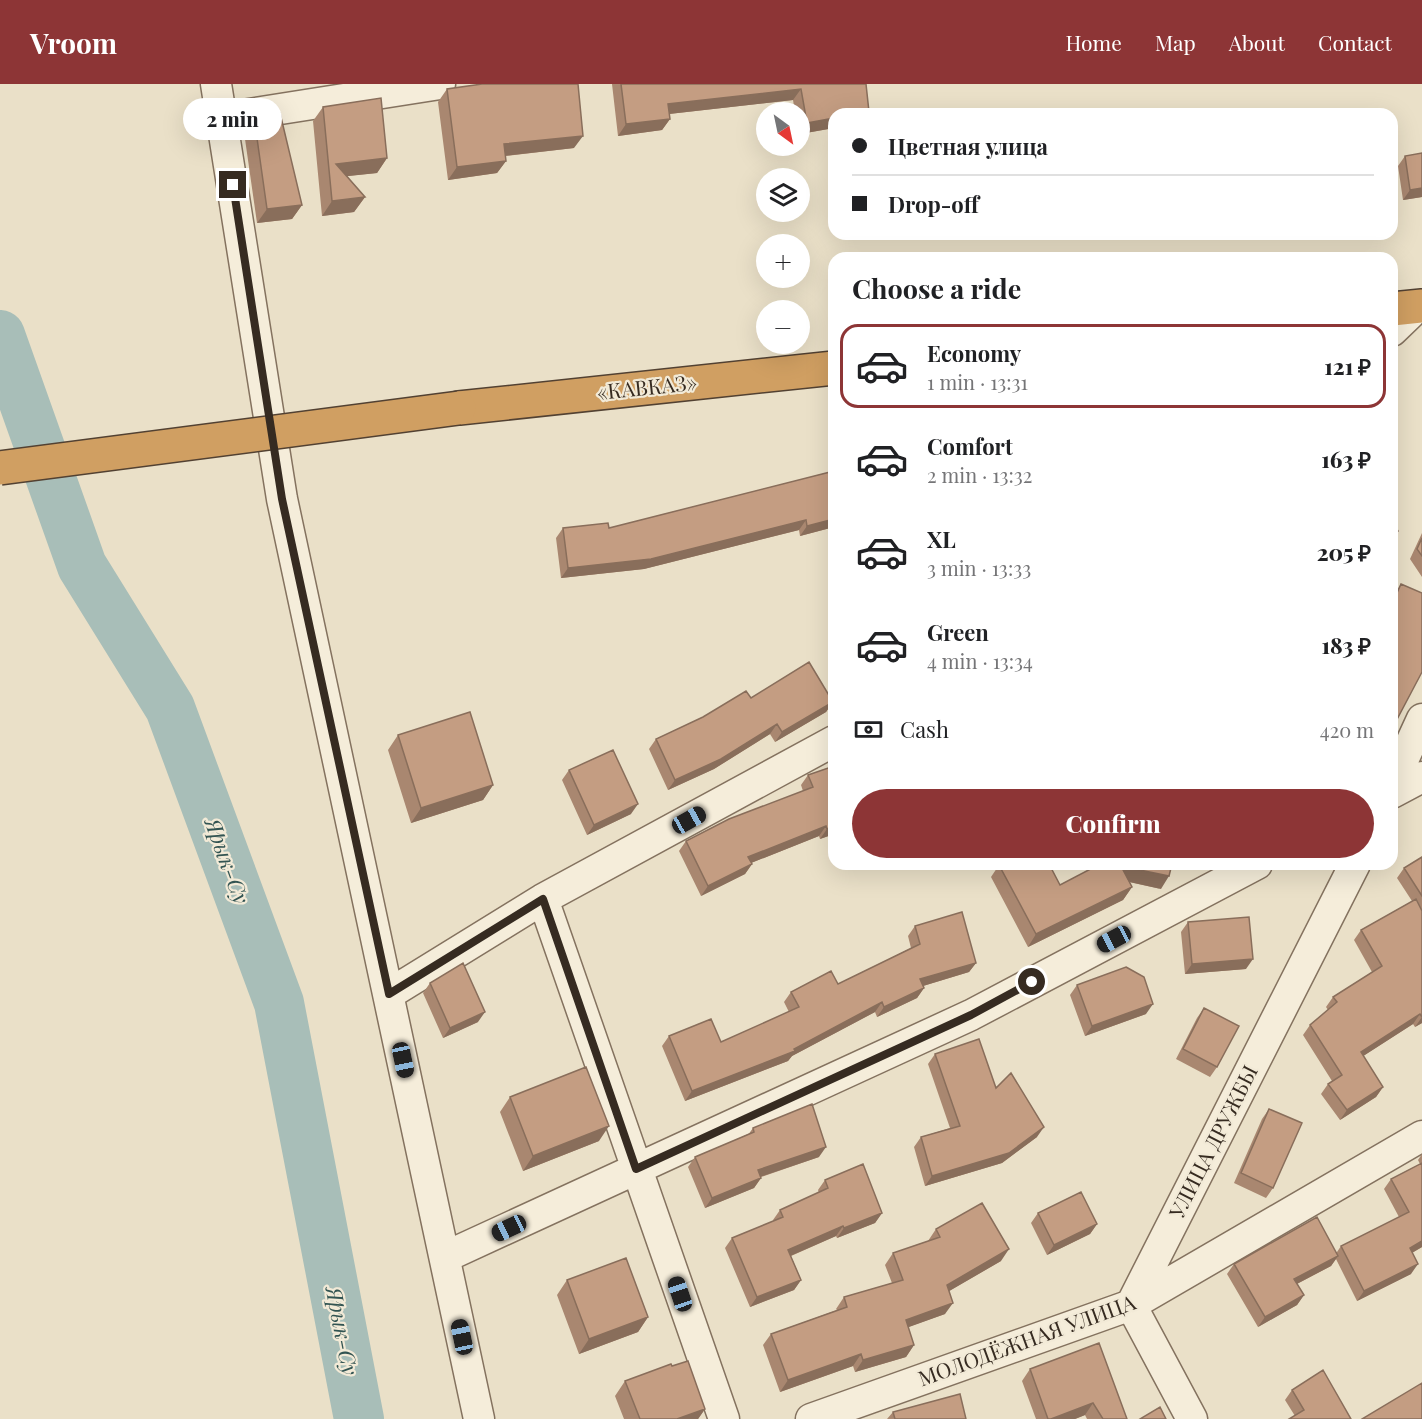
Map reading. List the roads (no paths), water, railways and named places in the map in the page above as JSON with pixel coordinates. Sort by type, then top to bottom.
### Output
[{"type":"highway","name":"«КАВКАЗ»","points":[[0,468],[459,408],[828,369]]},
{"type":"street","points":[[216,84],[282,499],[479,1419]]},
{"type":"street","points":[[223,118],[440,84]]},
{"type":"street","points":[[1398,323],[1411,307]]},
{"type":"street","points":[[1398,771],[1422,719]]},
{"type":"street","points":[[389,994],[543,899],[828,744]]},
{"type":"street","points":[[1398,790],[1422,777]]},
{"type":"street","points":[[445,1257],[971,1015],[1246,870]]},
{"type":"street","name":"УЛИЦА ДРУЖБЫ","points":[[1131,1305],[1352,870]]},
{"type":"street","points":[[543,899],[724,1419]]},
{"type":"street","name":"МОЛОДЁЖНАЯ УЛИЦА","points":[[811,1419],[1131,1305],[1422,1136]]},
{"type":"street","points":[[1131,1305],[1192,1419]]},
{"type":"waterway","name":"Ярык-Су","points":[[0,335],[82,566],[170,708],[279,1003],[359,1419]]}]
